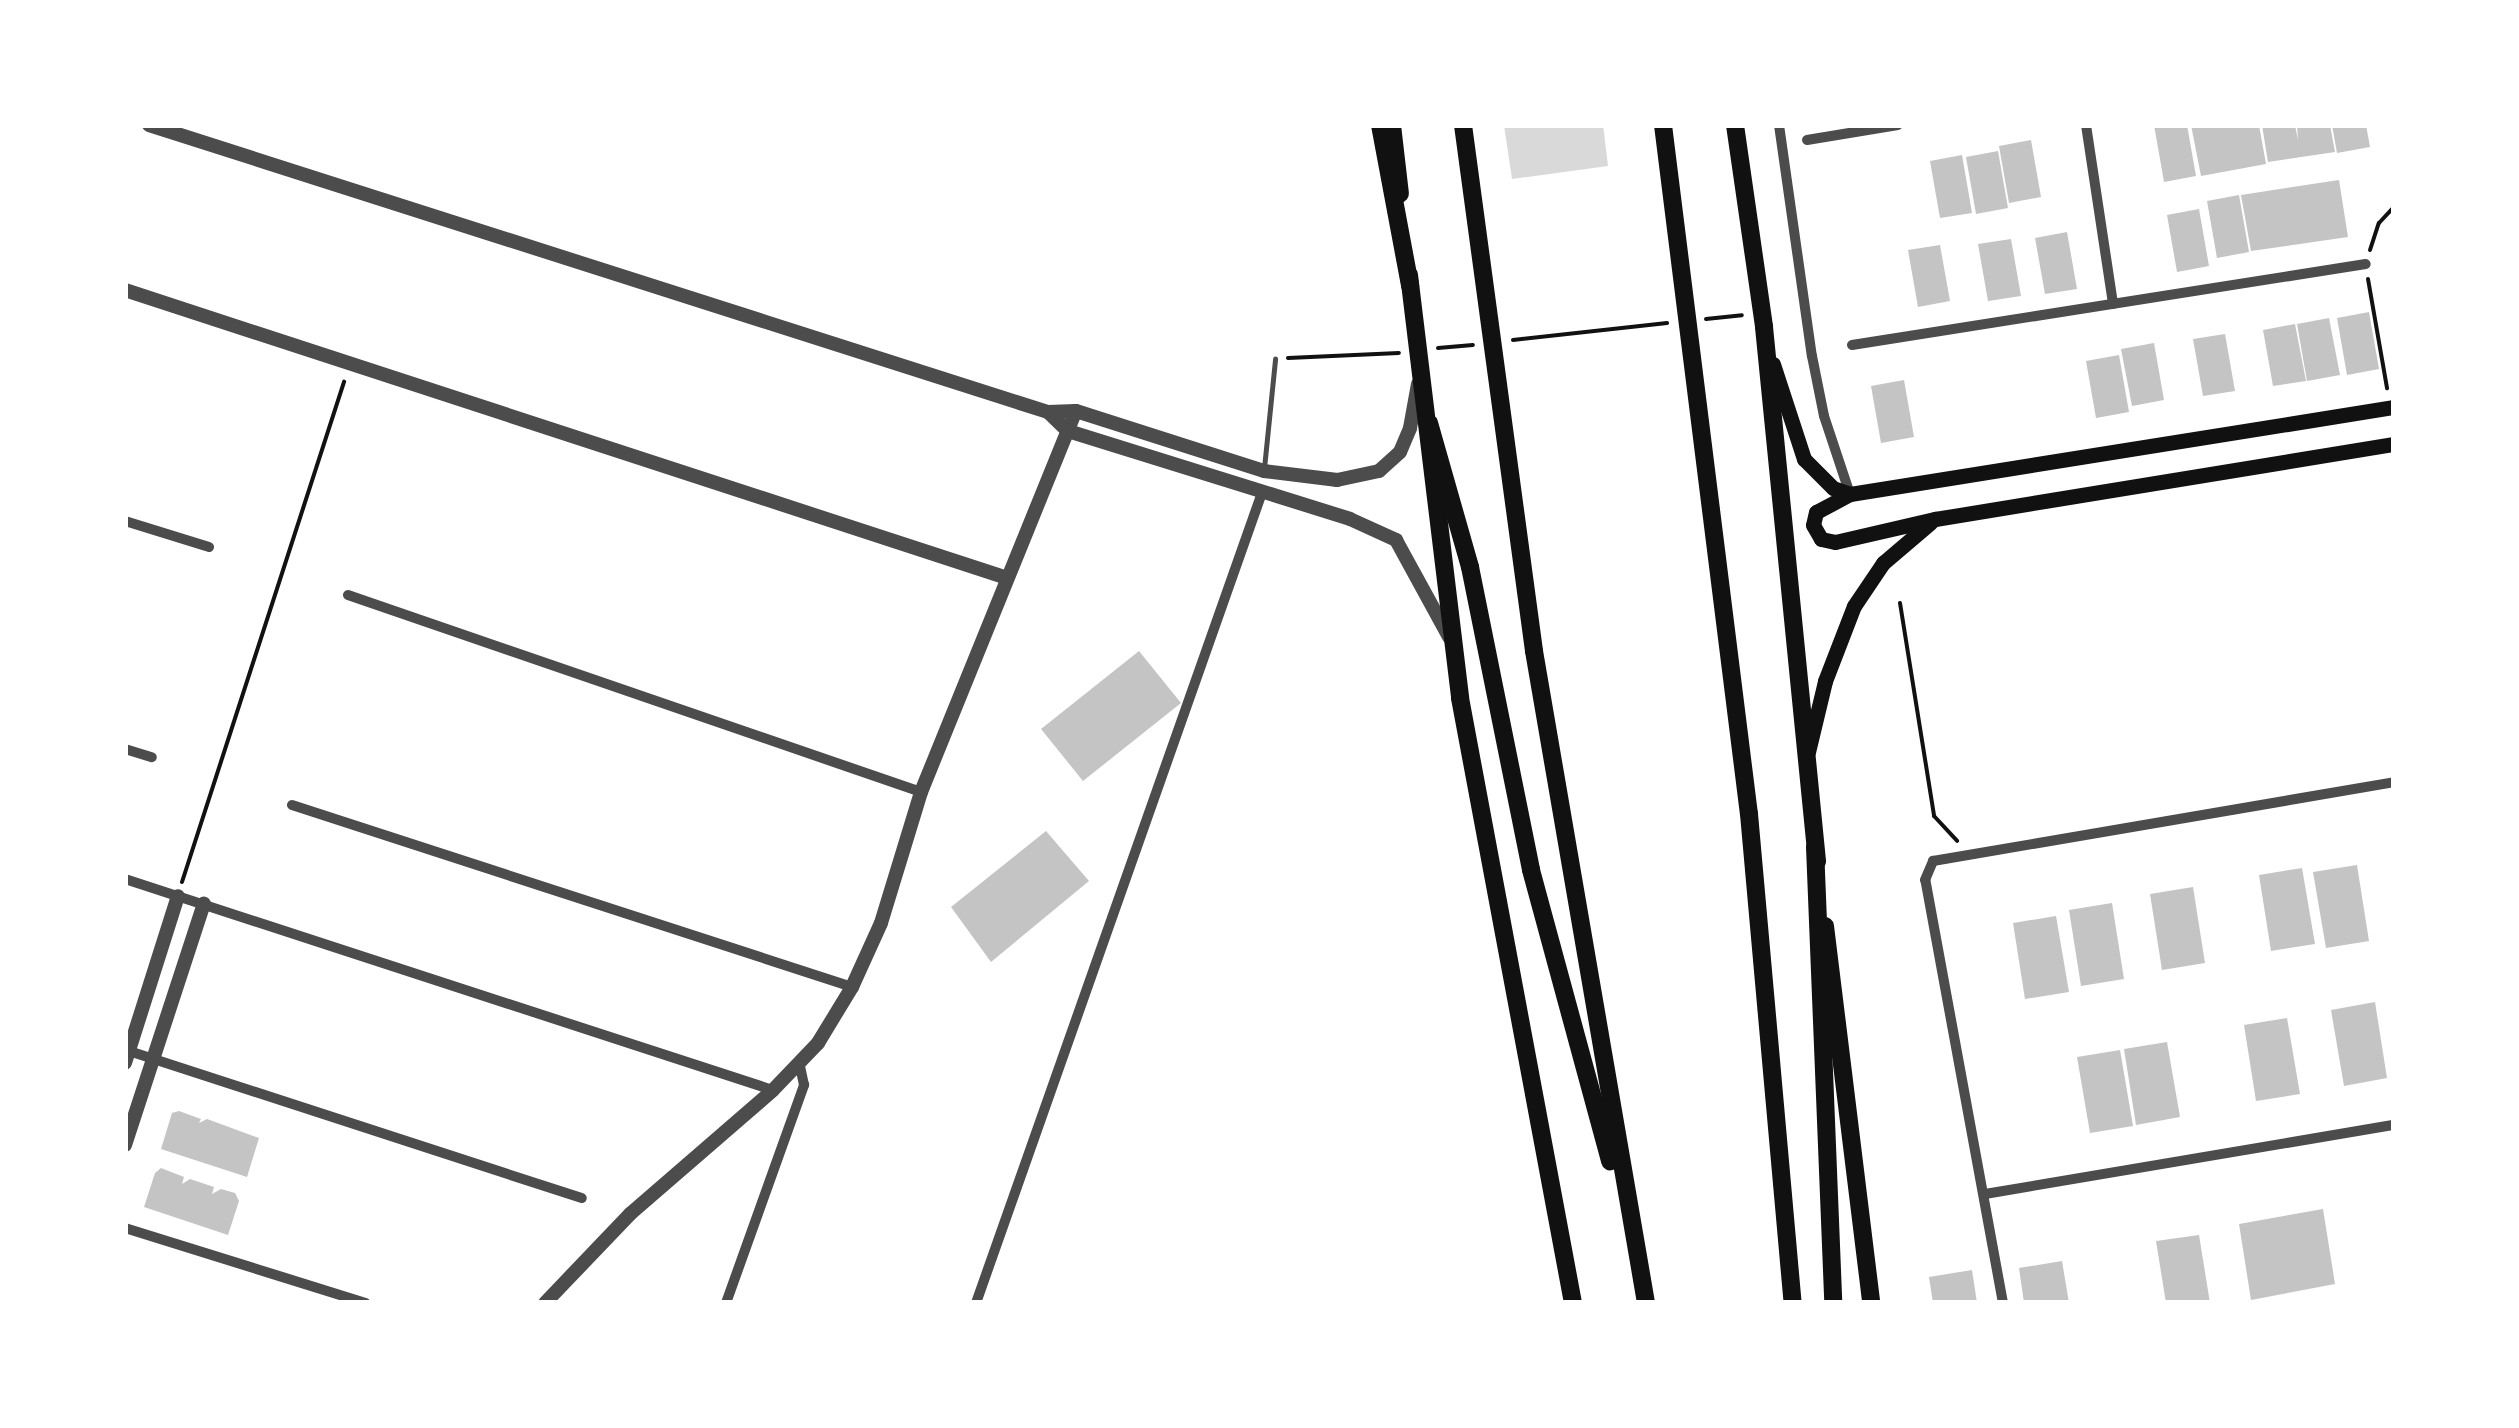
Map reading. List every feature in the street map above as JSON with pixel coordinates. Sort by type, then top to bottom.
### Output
[{"type":"main road","points":[[1380,125],[1410,286]]},
{"type":"main road","points":[[1392,125],[1452,642],[1573,1303]]},
{"type":"main road","points":[[1464,125],[1534,651],[1630,1230],[1646,1303]]},
{"type":"main road","points":[[1663,125],[1749,814],[1793,1303]]},
{"type":"main road","points":[[1734,125],[1761,320],[1815,847],[1871,1303]]},
{"type":"main road","points":[[1761,320],[1787,416],[1804,459],[1832,488],[1850,494]]},
{"type":"main road","points":[[2392,407],[1850,494],[1816,512],[1814,526],[1821,539],[1835,542],[1935,519],[2394,444]]},
{"type":"main road","points":[[1429,424],[1470,567],[1530,870],[1630,1230]]},
{"type":"main road","points":[[1806,761],[1825,681],[1854,606],[1883,563],[1935,519]]},
{"type":"main road","points":[[1815,847],[1832,1303]]},
{"type":"street","points":[[149,125],[1048,412],[1076,411],[1264,471],[1337,480],[1379,471],[1400,452],[1410,428],[1418,358]]},
{"type":"street","points":[[1780,125],[1812,356],[1824,416],[1850,494]]},
{"type":"street","points":[[1806,140],[1898,125]]},
{"type":"street","points":[[2086,125],[2113,304]]},
{"type":"street","points":[[1852,345],[2366,264]]},
{"type":"street","points":[[125,290],[1007,578]]},
{"type":"street","points":[[546,1303],[630,1214],[773,1090],[818,1043],[852,988],[881,923],[921,792],[1076,411]]},
{"type":"street","points":[[1048,412],[1068,431],[1263,490],[1350,519],[1396,540],[1452,642]]},
{"type":"street","points":[[976,1303],[1263,490]]},
{"type":"street","points":[[125,520],[210,547]]},
{"type":"street","points":[[348,595],[921,792]]},
{"type":"street","points":[[125,748],[152,758]]},
{"type":"street","points":[[2003,1303],[1925,880],[1933,861],[1967,852],[2394,782]]},
{"type":"street","points":[[292,805],[852,988]]},
{"type":"street","points":[[125,879],[773,1090]]},
{"type":"street","points":[[178,896],[127,1057],[153,1058],[582,1198]]},
{"type":"street","points":[[125,1145],[204,904]]},
{"type":"street","points":[[726,1303],[804,1086],[799,1062]]},
{"type":"street","points":[[1985,1194],[2394,1125]]},
{"type":"street","points":[[125,1228],[366,1303]]},
{"type":"lane","points":[[1264,471],[1275,360]]},
{"type":"path","points":[[2392,407],[2366,264],[2378,223],[2394,207]]},
{"type":"path","points":[[1702,319],[1761,320]]},
{"type":"path","points":[[1511,340],[1682,321]]},
{"type":"path","points":[[1434,349],[1472,344]]},
{"type":"path","points":[[1275,360],[1396,353],[1418,358]]},
{"type":"path","points":[[178,896],[351,362]]},
{"type":"path","points":[[1900,603],[1934,816],[1967,852]]},
{"type":"shaded area","points":[[1504,125],[1603,125],[1608,166],[1512,179]]},
{"type":"building","points":[[2154,125],[2187,125],[2196,176],[2164,182]]},
{"type":"building","points":[[2191,125],[2259,125],[2266,164],[2201,176]]},
{"type":"building","points":[[2262,125],[2295,125],[2298,140],[2297,125],[2330,125],[2335,152],[2268,162]]},
{"type":"building","points":[[2332,125],[2366,125],[2370,147],[2337,153]]},
{"type":"building","points":[[2031,140],[2041,197],[2009,203],[1999,146]]},
{"type":"building","points":[[1998,151],[2008,208],[1976,214],[1966,157]]},
{"type":"building","points":[[1962,155],[1972,213],[1940,218],[1930,161]]},
{"type":"building","points":[[2339,180],[2348,237],[2251,251],[2241,195]]},
{"type":"building","points":[[2239,195],[2249,252],[2217,258],[2207,201]]},
{"type":"building","points":[[2199,209],[2209,266],[2177,272],[2167,215]]},
{"type":"building","points":[[2067,232],[2077,289],[2045,294],[2035,238]]},
{"type":"building","points":[[2011,239],[2021,296],[1988,301],[1978,244]]},
{"type":"building","points":[[1940,245],[1950,301],[1918,307],[1908,250]]},
{"type":"building","points":[[2369,312],[2379,369],[2347,375],[2337,318]]},
{"type":"building","points":[[2329,318],[2340,375],[2307,381],[2297,324]]},
{"type":"building","points":[[2295,324],[2306,381],[2273,386],[2263,330]]},
{"type":"building","points":[[2225,334],[2235,391],[2203,396],[2193,339]]},
{"type":"building","points":[[2154,343],[2164,400],[2132,406],[2121,349]]},
{"type":"building","points":[[2119,355],[2129,412],[2096,418],[2086,361]]},
{"type":"building","points":[[1904,380],[1914,437],[1881,443],[1871,386]]},
{"type":"building","points":[[1139,651],[1181,703],[1083,781],[1041,729]]},
{"type":"building","points":[[1046,831],[1089,881],[991,962],[951,907]]},
{"type":"building","points":[[2357,865],[2369,941],[2326,948],[2313,872]]},
{"type":"building","points":[[2302,868],[2315,944],[2271,951],[2259,875]]},
{"type":"building","points":[[2193,887],[2205,963],[2162,970],[2150,894]]},
{"type":"building","points":[[2112,903],[2124,979],[2081,986],[2069,910]]},
{"type":"building","points":[[2056,916],[2069,992],[2025,999],[2013,923]]},
{"type":"building","points":[[2375,1002],[2387,1078],[2344,1086],[2331,1010]]},
{"type":"building","points":[[2287,1018],[2300,1094],[2256,1101],[2244,1025]]},
{"type":"building","points":[[2167,1042],[2180,1117],[2136,1125],[2124,1049]]},
{"type":"building","points":[[2120,1050],[2133,1126],[2090,1133],[2077,1057]]},
{"type":"building","points":[[179,1111],[201,1119],[199,1123],[207,1119],[259,1138],[247,1177],[161,1149],[172,1113]]},
{"type":"building","points":[[161,1168],[184,1177],[182,1184],[190,1179],[214,1187],[212,1194],[221,1189],[235,1193],[239,1201],[228,1235],[144,1207],[155,1173]]},
{"type":"building","points":[[2323,1209],[2335,1284],[2251,1300],[2239,1224]]},
{"type":"building","points":[[2199,1235],[2210,1303],[2166,1303],[2156,1241]]},
{"type":"building","points":[[2062,1261],[2069,1303],[2024,1303],[2019,1268]]},
{"type":"building","points":[[1972,1270],[1977,1303],[1933,1303],[1929,1277]]}]
